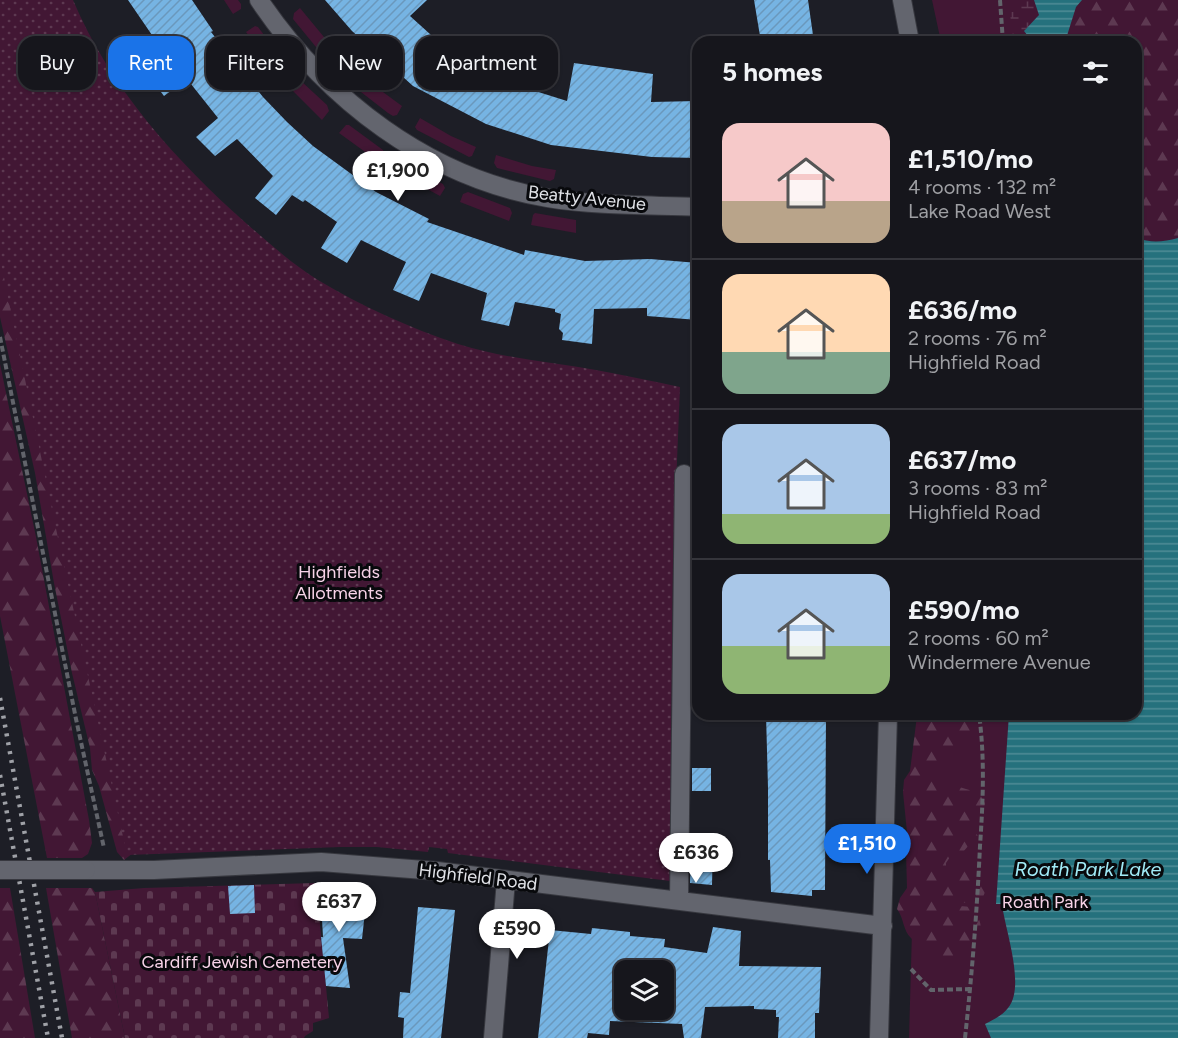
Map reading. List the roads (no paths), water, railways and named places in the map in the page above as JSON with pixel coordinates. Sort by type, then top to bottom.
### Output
[{"type":"street","name":"Beatty Avenue","points":[[259,0],[309,64],[351,104],[408,145],[447,165],[511,190],[548,198],[597,203],[692,207]]},
{"type":"street","points":[[902,0],[909,36]]},
{"type":"street","points":[[679,900],[684,474]]},
{"type":"street","points":[[879,1038],[888,720]]},
{"type":"street","name":"Highfield Road","points":[[0,870],[154,870],[321,862],[437,871],[883,926]]},
{"type":"street","points":[[493,1038],[506,880]]},
{"type":"water","points":[[1034,0],[1082,0],[1076,7],[1067,36],[1028,36],[1024,31],[1039,15]]},
{"type":"water","name":"Roath Park Lake","points":[[1178,238],[1178,1038],[991,1038],[985,1024],[1008,1008],[1015,986],[1013,958],[1002,904],[996,904],[1009,720],[1142,720],[1142,240],[1157,241]]},
{"type":"railway","points":[[0,698],[62,1038]]},
{"type":"railway","points":[[0,775],[48,1038]]},
{"type":"park label","name":"Highfields Allotments","points":[[339,582]]},
{"type":"park label","name":"Roath Park","points":[[1045,902]]},
{"type":"park label","name":"Cardiff Jewish Cemetery","points":[[242,962]]}]
